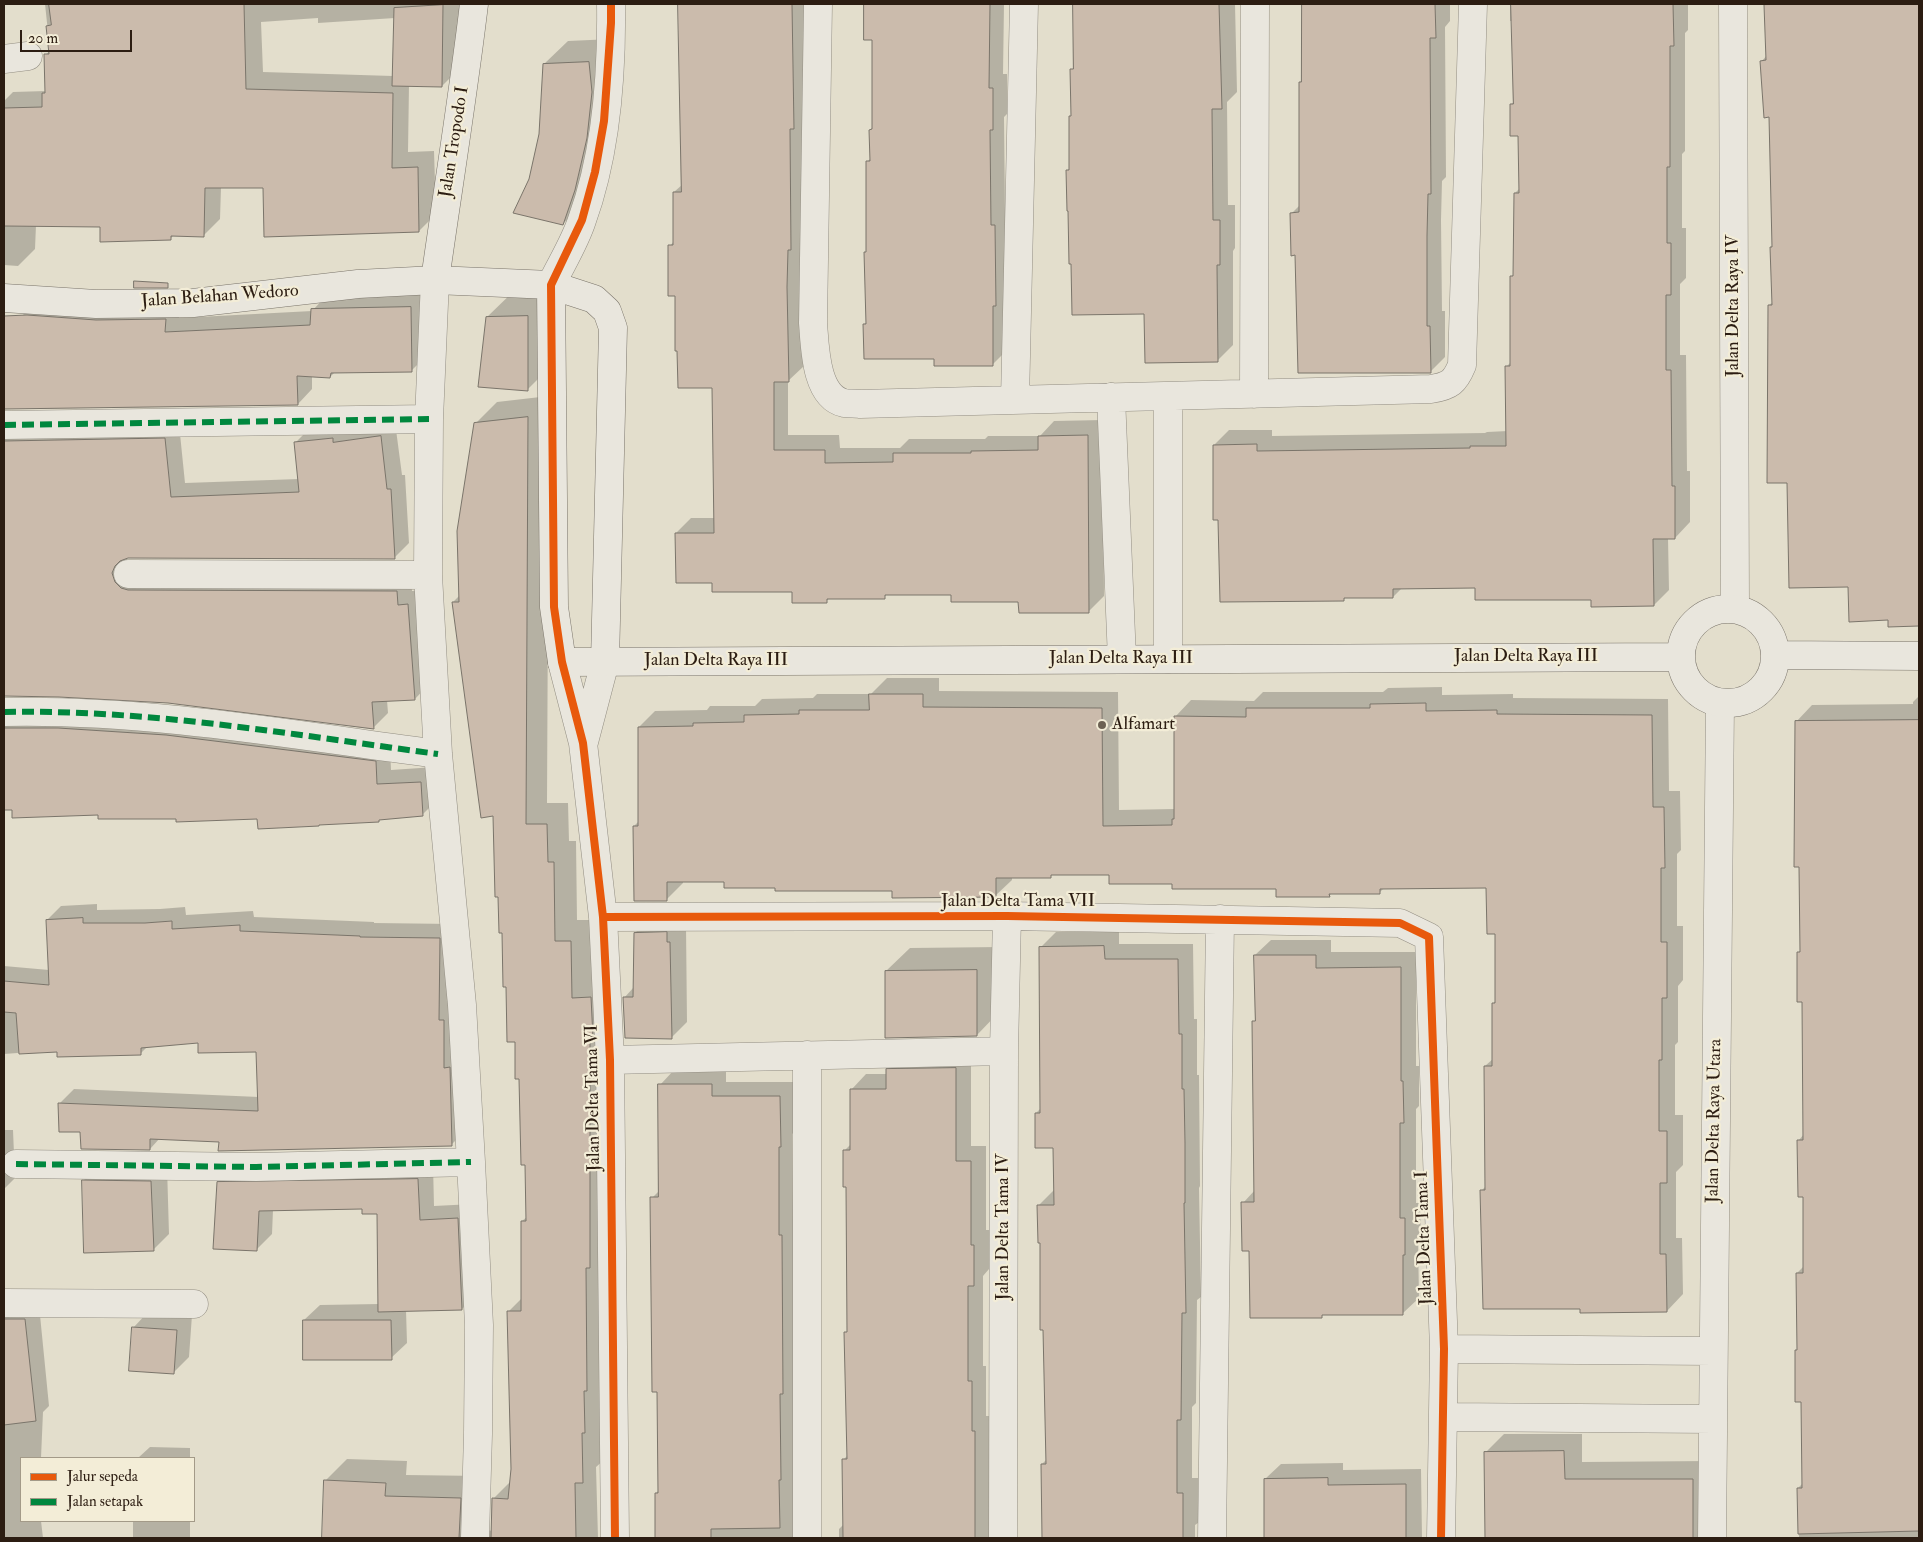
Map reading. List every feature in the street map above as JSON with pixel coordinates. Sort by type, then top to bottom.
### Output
[{"type":"street","name":"Jalan Tropodo I","points":[[474,4],[435,280],[429,419],[428,575],[438,754],[462,1005],[479,1324],[475,1538]]},
{"type":"street","points":[[551,285],[582,220],[595,172],[605,112],[611,4]]},
{"type":"street","points":[[818,4],[813,323],[818,369],[822,381],[831,395],[843,403],[1254,394],[1432,389],[1444,387],[1456,379],[1462,365],[1474,4]]},
{"type":"street","points":[[1015,400],[1024,4]]},
{"type":"street","points":[[1254,394],[1255,4]]},
{"type":"street","name":"Jalan Delta Raya IV","points":[[1733,4],[1735,609]]},
{"type":"street","name":"Jalan Belahan Wedoro","points":[[4,298],[96,304],[193,303],[358,284],[435,280],[551,285]]},
{"type":"street","name":"Jalan Delta Tama VI","points":[[583,743],[605,662],[613,328],[607,311],[594,299],[551,285],[554,607],[562,662],[583,743],[603,917],[610,1060],[616,1538]]},
{"type":"street","points":[[1168,396],[1168,659]]},
{"type":"street","points":[[1111,397],[1122,659]]},
{"type":"street","points":[[4,425],[429,419]]},
{"type":"street","points":[[128,574],[428,575]]},
{"type":"street","points":[[1719,609],[1735,609],[1751,614],[1763,625],[1772,639],[1775,655],[1772,672],[1764,686],[1752,697],[1737,703],[1720,703],[1705,697],[1692,687],[1684,673],[1680,657],[1683,640],[1691,626],[1704,615],[1719,609]]},
{"type":"street","points":[[1775,655],[1919,656]]},
{"type":"street","name":"Jalan Delta Raya III","points":[[562,662],[1680,657]]},
{"type":"street","name":"Jalan Delta Raya Utara","points":[[1712,1538],[1720,703]]},
{"type":"street","points":[[4,712],[98,713],[197,722],[438,754]]},
{"type":"street","name":"Jalan Delta Tama VII","points":[[603,917],[1007,916],[1400,923],[1429,937]]},
{"type":"street","name":"Jalan Delta Tama IV","points":[[1003,1538],[1004,1051],[1007,916]]},
{"type":"street","points":[[1212,1538],[1220,919]]},
{"type":"street","name":"Jalan Delta Tama I","points":[[1429,937],[1444,1349],[1441,1538]]},
{"type":"street","points":[[610,1060],[1004,1051]]},
{"type":"street","points":[[807,1055],[807,1538]]},
{"type":"street","points":[[16,1164],[256,1167],[471,1162]]},
{"type":"street","points":[[4,1303],[194,1304]]},
{"type":"street","points":[[1444,1349],[1713,1351]]},
{"type":"street","points":[[1444,1417],[1714,1419]]},
{"type":"building","points":[[49,4],[244,4],[246,89],[393,93],[392,168],[418,167],[419,232],[264,237],[263,188],[205,188],[204,237],[171,236],[171,240],[100,242],[100,227],[4,226],[4,108],[42,107],[42,93],[45,93],[44,54],[49,54],[46,26],[51,25]]},
{"type":"building","points":[[678,4],[792,4],[794,129],[790,129],[791,250],[788,250],[787,287],[789,382],[774,382],[774,450],[825,450],[825,463],[893,462],[893,453],[971,453],[971,451],[1038,450],[1038,436],[1088,435],[1089,613],[1019,613],[1018,602],[951,602],[951,595],[885,595],[885,599],[827,599],[827,603],[792,603],[792,592],[712,592],[712,583],[676,583],[675,533],[714,533],[712,388],[678,388],[677,351],[675,351],[675,296],[668,296],[668,245],[673,245],[673,192],[681,192]]},
{"type":"building","points":[[864,4],[990,4],[989,88],[993,88],[993,130],[990,130],[991,225],[995,225],[996,306],[993,306],[993,366],[934,366],[934,359],[864,359],[863,324],[866,324],[864,252],[866,252],[866,161],[870,161],[869,130],[872,129],[872,40],[864,40]]},
{"type":"building","points":[[1073,4],[1219,4],[1222,109],[1212,109],[1213,220],[1220,220],[1220,265],[1217,265],[1218,362],[1145,363],[1144,314],[1072,315],[1066,170],[1069,170],[1070,69],[1073,69]]},
{"type":"building","points":[[1302,4],[1435,4],[1436,38],[1430,38],[1431,194],[1428,194],[1427,236],[1427,326],[1430,326],[1431,373],[1298,373],[1295,255],[1291,256],[1290,213],[1299,212],[1299,82],[1301,82]]},
{"type":"building","points":[[1511,4],[1673,4],[1674,46],[1670,46],[1670,167],[1667,167],[1667,243],[1671,243],[1671,295],[1666,295],[1666,370],[1671,370],[1672,486],[1675,486],[1675,539],[1653,539],[1654,606],[1591,607],[1591,600],[1475,600],[1475,588],[1393,589],[1393,598],[1344,598],[1344,601],[1220,602],[1218,520],[1213,520],[1213,445],[1257,444],[1257,451],[1506,446],[1505,366],[1510,366],[1510,276],[1513,276],[1514,193],[1519,193],[1518,136],[1510,136],[1510,104],[1513,104]]},
{"type":"building","points":[[1919,4],[1919,626],[1888,627],[1888,620],[1849,622],[1848,587],[1789,588],[1787,483],[1767,483],[1768,305],[1772,305],[1770,247],[1772,247],[1769,117],[1764,118],[1760,61],[1766,60],[1764,5]]},
{"type":"building","points":[[443,5],[442,87],[392,86],[394,8]]},
{"type":"building","points":[[589,62],[592,92],[587,138],[575,190],[563,225],[513,213],[529,179],[539,134],[543,64]]},
{"type":"building","points":[[134,281],[168,283],[168,288],[134,288]]},
{"type":"building","points":[[411,307],[412,372],[331,373],[330,378],[297,376],[298,405],[4,409],[4,316],[27,315],[96,320],[166,319],[165,332],[310,325],[311,309]]},
{"type":"building","points":[[528,316],[528,391],[478,387],[486,317]]},
{"type":"building","points":[[528,417],[526,824],[547,824],[548,862],[554,862],[555,941],[571,941],[572,998],[591,997],[593,1038],[590,1038],[590,1268],[586,1268],[587,1391],[584,1391],[585,1433],[582,1433],[583,1483],[575,1483],[576,1538],[491,1538],[492,1498],[508,1499],[511,1469],[507,1311],[521,1311],[521,1221],[526,1221],[525,1165],[521,1165],[519,1079],[515,1079],[515,1042],[507,1042],[506,987],[503,987],[502,933],[499,933],[498,897],[495,897],[493,816],[481,818],[452,602],[459,602],[457,531],[474,423]]},
{"type":"building","points":[[381,436],[387,489],[391,489],[395,559],[128,558],[120,561],[112,573],[115,582],[121,588],[128,590],[397,591],[398,605],[408,604],[415,700],[372,702],[374,729],[168,703],[4,696],[4,441],[165,438],[171,497],[299,492],[294,442],[333,438],[333,442]]},
{"type":"building","points":[[869,694],[923,694],[923,707],[1102,708],[1103,826],[1172,825],[1172,819],[1174,819],[1174,716],[1246,717],[1246,708],[1370,708],[1370,704],[1426,703],[1426,711],[1497,710],[1497,714],[1652,715],[1653,807],[1664,807],[1665,868],[1661,868],[1661,942],[1667,942],[1667,998],[1662,998],[1662,1060],[1659,1060],[1659,1131],[1667,1131],[1667,1183],[1660,1183],[1660,1254],[1666,1254],[1667,1312],[1580,1313],[1580,1309],[1483,1309],[1480,1190],[1485,1190],[1484,1066],[1492,1066],[1492,1003],[1495,1003],[1495,934],[1487,934],[1486,888],[1380,889],[1380,894],[1329,894],[1330,897],[1276,897],[1276,889],[1172,889],[1172,884],[1109,884],[1109,875],[1051,875],[1051,878],[996,878],[996,897],[892,898],[892,891],[775,891],[775,888],[724,888],[724,882],[667,882],[667,901],[634,901],[633,826],[638,826],[638,727],[693,726],[693,723],[744,722],[744,715],[799,714],[799,710],[869,710]]},
{"type":"building","points":[[1919,720],[1919,1531],[1798,1534],[1797,1488],[1802,1488],[1801,1402],[1795,1402],[1795,1350],[1797,1350],[1796,1273],[1803,1273],[1803,1197],[1798,1197],[1797,1140],[1803,1140],[1802,1002],[1797,1002],[1797,952],[1800,952],[1799,867],[1794,867],[1795,721]]},
{"type":"building","points":[[4,728],[58,728],[166,735],[376,761],[377,784],[421,782],[423,816],[379,820],[379,822],[258,829],[257,819],[176,822],[176,819],[98,819],[98,815],[12,818],[12,810],[4,810]]},
{"type":"building","points":[[83,918],[83,923],[172,921],[172,929],[240,925],[240,931],[360,937],[440,938],[439,1020],[444,1020],[444,1068],[450,1067],[452,1146],[218,1151],[219,1142],[150,1139],[150,1150],[81,1149],[80,1132],[59,1132],[58,1103],[258,1111],[256,1052],[198,1053],[198,1043],[141,1048],[141,1055],[57,1057],[57,1052],[19,1054],[16,1013],[4,1012],[4,981],[49,985],[46,920]]},
{"type":"building","points":[[667,932],[667,942],[670,942],[672,1039],[625,1038],[623,997],[633,997],[634,933]]},
{"type":"building","points":[[1104,946],[1105,959],[1178,959],[1179,1034],[1182,1034],[1182,1089],[1184,1089],[1186,1313],[1182,1313],[1181,1420],[1177,1420],[1177,1493],[1183,1493],[1183,1538],[1042,1538],[1041,1464],[1046,1464],[1043,1330],[1040,1330],[1040,1243],[1038,1243],[1037,1205],[1054,1205],[1053,1148],[1035,1148],[1035,1113],[1040,1113],[1039,947]]},
{"type":"building","points":[[1254,955],[1316,955],[1316,968],[1401,967],[1401,1081],[1403,1081],[1404,1123],[1400,1123],[1400,1218],[1405,1218],[1403,1315],[1322,1315],[1322,1318],[1250,1318],[1249,1251],[1242,1251],[1241,1202],[1254,1202],[1252,1021],[1255,1021]]},
{"type":"building","points":[[977,970],[977,1036],[885,1038],[885,971]]},
{"type":"building","points":[[956,1068],[956,1161],[971,1161],[971,1245],[974,1245],[974,1286],[968,1286],[968,1381],[972,1381],[972,1431],[975,1431],[975,1538],[843,1538],[842,1459],[847,1459],[844,1332],[847,1332],[846,1187],[843,1187],[843,1150],[850,1150],[850,1089],[886,1089],[886,1069]]},
{"type":"building","points":[[658,1084],[712,1084],[712,1096],[780,1096],[779,1235],[782,1235],[783,1394],[780,1394],[780,1528],[711,1529],[711,1538],[655,1538],[655,1493],[658,1493],[657,1392],[652,1392],[650,1197],[658,1197]]},
{"type":"building","points":[[418,1179],[420,1220],[458,1218],[462,1310],[378,1312],[377,1214],[362,1214],[362,1209],[259,1211],[257,1251],[213,1249],[217,1182]]},
{"type":"building","points":[[82,1180],[151,1181],[154,1251],[84,1253]]},
{"type":"building","points":[[4,1319],[25,1319],[36,1421],[4,1425]]},
{"type":"building","points":[[303,1320],[391,1320],[392,1360],[303,1360]]},
{"type":"building","points":[[132,1327],[177,1330],[174,1374],[129,1371]]},
{"type":"building","points":[[1564,1451],[1565,1479],[1693,1479],[1693,1538],[1485,1538],[1484,1452]]},
{"type":"building","points":[[1328,1478],[1328,1485],[1406,1484],[1406,1538],[1264,1538],[1264,1479]]},
{"type":"building","points":[[324,1480],[386,1483],[385,1496],[461,1498],[459,1538],[322,1538]]},
{"type":"marked path","points":[[4,425],[429,419]]},
{"type":"marked path","points":[[4,712],[58,712],[167,719],[438,754]]},
{"type":"marked path","points":[[16,1164],[256,1167],[471,1162]]},
{"type":"cycle path","points":[[611,4],[604,121],[595,172],[582,220],[551,285],[554,607],[562,662],[583,743],[603,917],[610,1060],[615,1538]]},
{"type":"cycle path","points":[[603,917],[1007,916],[1400,923],[1429,937],[1444,1349],[1441,1538]]},
{"type":"place","name":"Alfamart","points":[[1102,725]]}]
